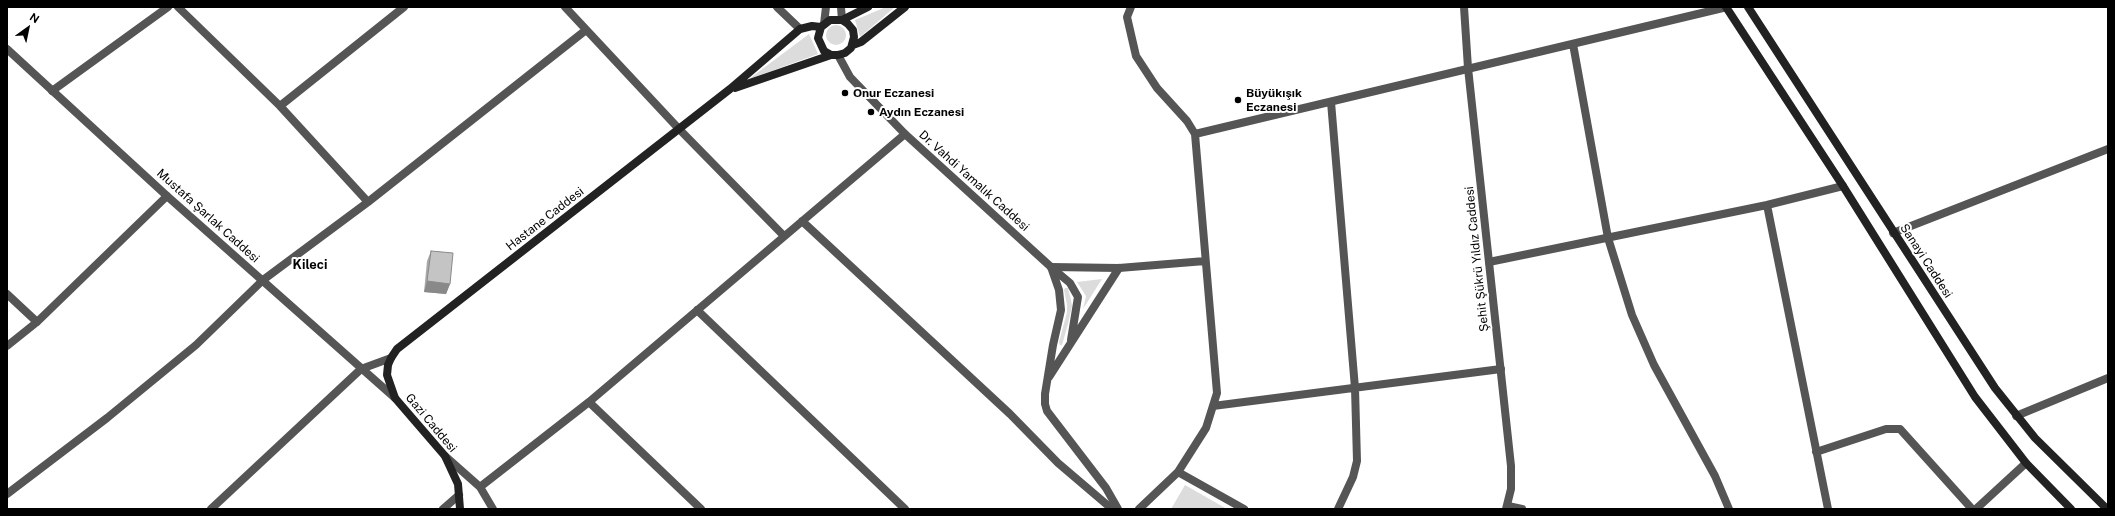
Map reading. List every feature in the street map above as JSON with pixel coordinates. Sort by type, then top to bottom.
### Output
[{"type":"main road","points":[[834,55],[824,51],[818,42],[818,34],[823,26],[830,20],[842,20],[868,7]]},
{"type":"main road","name":"Hastane Caddesi","points":[[730,89],[834,55],[845,53],[853,45],[861,42],[905,7]]},
{"type":"main road","points":[[1726,7],[1843,186],[1959,373],[2026,464],[2071,509]]},
{"type":"main road","name":"Sanayi Caddesi","points":[[1748,7],[1966,346],[2016,416],[2040,444],[2107,509]]},
{"type":"main road","points":[[842,20],[853,30],[853,45]]},
{"type":"main road","points":[[800,29],[812,26],[823,26]]},
{"type":"main road","name":"Hastane Caddesi","points":[[391,358],[398,349],[730,89],[800,29]]},
{"type":"main road","name":"Gazi Caddesi","points":[[391,358],[388,365],[387,375],[395,398],[445,456],[453,470],[459,495],[460,509]]},
{"type":"street","points":[[52,91],[168,7]]},
{"type":"street","points":[[280,106],[404,7]]},
{"type":"street","points":[[565,7],[579,20],[586,30],[679,129],[784,236]]},
{"type":"street","points":[[777,7],[800,29]]},
{"type":"street","points":[[823,26],[826,7]]},
{"type":"street","points":[[841,7],[842,20]]},
{"type":"street","points":[[1131,7],[1127,17],[1136,56],[1157,88],[1187,121],[1195,134],[1217,393],[1206,428],[1178,472],[1139,509]]},
{"type":"street","name":"Şehit Şükrü Yıldız Caddesi","points":[[1464,7],[1468,68],[1511,466],[1511,489],[1507,507]]},
{"type":"street","points":[[1195,134],[1726,7]]},
{"type":"street","points":[[182,8],[280,106],[368,202]]},
{"type":"street","points":[[7,494],[107,418],[196,346],[263,280],[368,202],[586,30]]},
{"type":"street","points":[[1573,44],[1608,238],[1639,335],[1715,476],[1729,509]]},
{"type":"street","name":"Mustafa Şarlak Caddesi","points":[[7,49],[166,196],[395,398]]},
{"type":"street","name":"Dr. Vahdi Yamalık Caddesi","points":[[834,55],[850,77],[905,134],[1070,283],[1078,297],[1071,340]]},
{"type":"street","points":[[1331,102],[1355,388],[1358,461],[1353,477],[1338,509]]},
{"type":"street","points":[[480,487],[589,402],[905,134]]},
{"type":"street","points":[[1893,233],[2108,148]]},
{"type":"street","points":[[1489,262],[1767,205],[1843,186]]},
{"type":"street","points":[[7,346],[37,322],[166,196]]},
{"type":"street","points":[[1767,205],[1828,509]]},
{"type":"street","points":[[802,220],[1004,409],[1058,463],[1112,509]]},
{"type":"street","points":[[1051,267],[1118,268],[1205,261]]},
{"type":"street","name":"Dr. Vahdi Yamalık Caddesi","points":[[1051,267],[1059,290],[1061,310],[1053,345],[1045,394],[1047,411],[1106,488],[1118,509]]},
{"type":"street","name":"Dr. Vahdi Yamalık Caddesi","points":[[1048,380],[1071,340],[1118,268]]},
{"type":"street","points":[[7,294],[37,322]]},
{"type":"street","points":[[697,310],[905,509]]},
{"type":"street","points":[[210,509],[361,369],[391,358]]},
{"type":"street","points":[[1213,406],[1501,369]]},
{"type":"street","points":[[2016,416],[2108,378]]},
{"type":"street","points":[[589,402],[701,509]]},
{"type":"street","points":[[1816,452],[1886,429],[1900,429],[1972,509]]},
{"type":"street","points":[[445,456],[480,487],[493,509]]},
{"type":"street","points":[[1976,509],[2026,464]]},
{"type":"street","points":[[1178,472],[1244,509]]},
{"type":"street","points":[[444,509],[459,495]]},
{"type":"street","points":[[2099,502],[2108,502]]},
{"type":"street","points":[[1507,507],[1522,509]]},
{"type":"shaded area","points":[[886,7],[895,7],[860,37],[855,20]]},
{"type":"shaded area","points":[[836,25],[843,28],[846,35],[843,42],[836,45],[829,42],[826,35],[829,28]]},
{"type":"shaded area","points":[[809,34],[818,54],[749,79]]},
{"type":"shaded area","points":[[1102,279],[1083,309],[1086,296],[1077,282]]},
{"type":"shaded area","points":[[1065,288],[1068,288],[1072,306],[1062,345],[1060,345],[1059,342],[1067,312]]},
{"type":"shaded area","points":[[1185,485],[1227,509],[1171,509]]},
{"type":"building","points":[[431,251],[453,253],[450,284],[427,281]]},
{"type":"place","name":"Onur Eczanesi","points":[[845,93]]},
{"type":"place","name":"Büyükışık Eczanesi","points":[[1238,100]]},
{"type":"place","name":"Aydın Eczanesi","points":[[871,112]]},
{"type":"district","name":"Kileci","points":[[310,265]]}]
